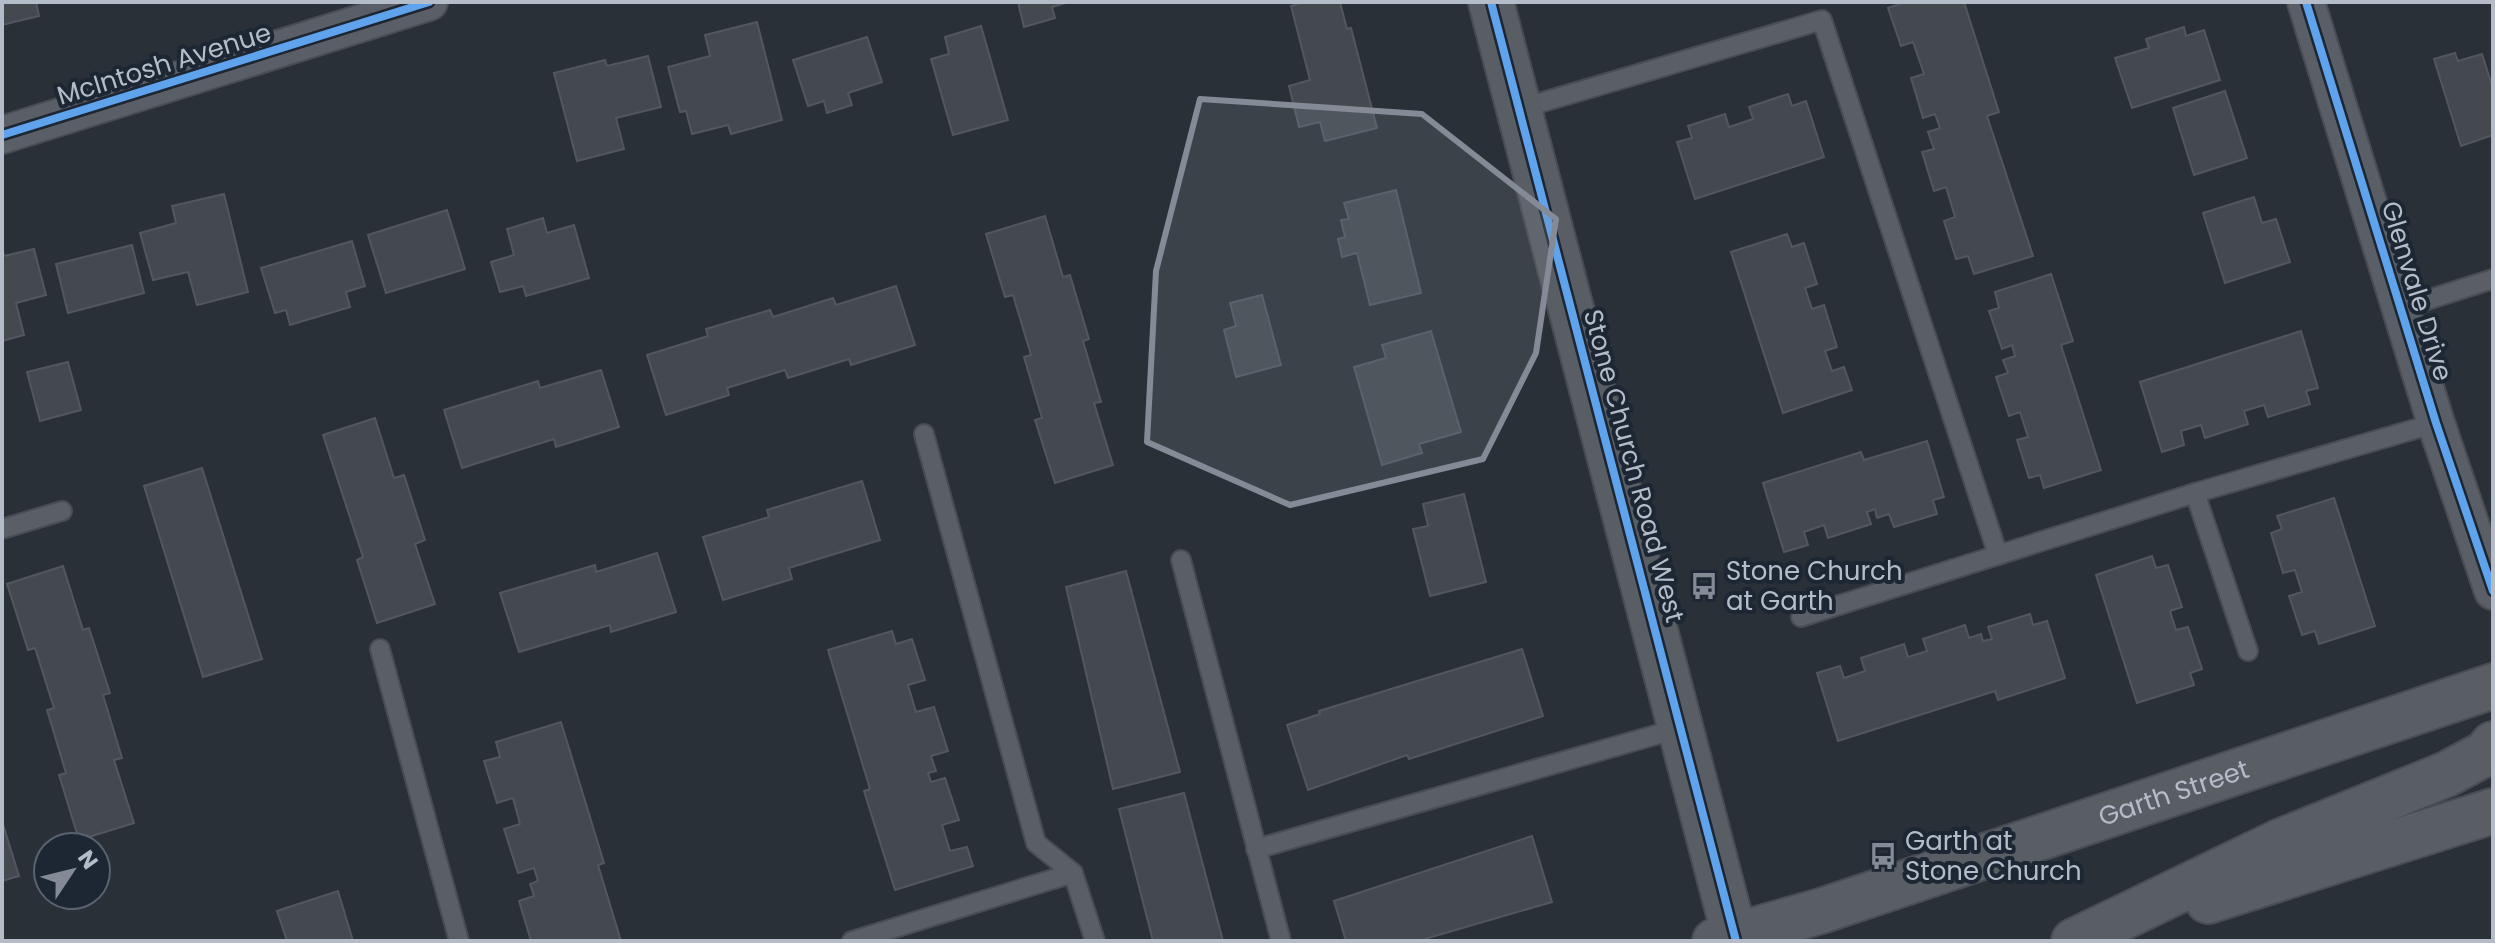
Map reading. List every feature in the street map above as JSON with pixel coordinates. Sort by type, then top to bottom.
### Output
[{"type":"main road","name":"Stone Church Road West","points":[[1491,2],[1681,727],[1728,939]]},
{"type":"main road","name":"Garth Street","points":[[1728,939],[1821,911],[2493,686]]},
{"type":"main road","points":[[2074,941],[2279,842],[2447,774],[2486,753],[2493,744]]},
{"type":"main road","points":[[2084,941],[2493,811]]},
{"type":"street","name":"McIntosh Avenue","points":[[2,135],[429,2]]},
{"type":"street","name":"Glenvale Drive","points":[[2316,5],[2436,423],[2493,591]]},
{"type":"lane","points":[[1519,109],[1822,20],[1998,555]]},
{"type":"lane","points":[[2402,308],[2493,279]]},
{"type":"lane","points":[[1801,617],[2195,493],[2436,423]]},
{"type":"lane","points":[[924,434],[1036,843],[1073,873],[1095,941]]},
{"type":"lane","points":[[2195,493],[2248,651]]},
{"type":"lane","points":[[2,529],[62,511]]},
{"type":"lane","points":[[1181,560],[1281,941]]},
{"type":"lane","points":[[380,649],[459,941]]},
{"type":"lane","points":[[1256,849],[1681,727]]},
{"type":"lane","points":[[852,941],[1073,873]]},
{"type":"highlighted area","points":[[1200,99],[1422,114],[1556,219],[1536,353],[1483,459],[1290,505],[1147,442],[1156,271]]},
{"type":"building","points":[[2,2],[36,2],[39,16],[2,25]]},
{"type":"building","points":[[1018,2],[1069,2],[1052,7],[1055,18],[1024,27]]},
{"type":"building","points":[[1305,2],[1340,2],[1347,29],[1351,28],[1377,128],[1325,141],[1320,122],[1299,127],[1289,86],[1310,80],[1291,6]]},
{"type":"building","points":[[1900,2],[1964,2],[1999,112],[1987,116],[2033,256],[1974,274],[1968,256],[1956,259],[1944,221],[1955,217],[1946,187],[1934,191],[1922,152],[1934,149],[1928,132],[1940,128],[1935,114],[1923,118],[1911,78],[1924,74],[1913,42],[1901,46],[1888,8]]},
{"type":"building","points":[[757,22],[782,120],[731,134],[728,125],[692,134],[686,111],[680,112],[668,67],[710,56],[705,35]]},
{"type":"building","points":[[981,26],[1008,120],[953,135],[931,59],[949,54],[945,37]]},
{"type":"building","points":[[2184,27],[2186,36],[2204,30],[2220,80],[2132,108],[2115,58],[2149,48],[2146,39]]},
{"type":"building","points":[[867,37],[882,82],[848,93],[852,105],[827,113],[824,101],[808,106],[793,60]]},
{"type":"building","points":[[2455,53],[2458,61],[2482,54],[2493,89],[2493,135],[2461,146],[2434,59]]},
{"type":"building","points":[[648,56],[661,107],[616,118],[624,149],[577,161],[554,73],[605,60],[607,66]]},
{"type":"building","points":[[2225,91],[2247,158],[2194,175],[2173,108]]},
{"type":"building","points":[[1788,94],[1792,106],[1806,101],[1824,157],[1695,199],[1677,142],[1692,138],[1688,126],[1725,114],[1729,127],[1753,119],[1749,107]]},
{"type":"building","points":[[1396,190],[1421,293],[1370,305],[1357,253],[1342,257],[1338,239],[1345,237],[1341,220],[1349,219],[1344,203]]},
{"type":"building","points":[[224,194],[248,292],[197,305],[188,272],[153,280],[140,233],[176,223],[172,206]]},
{"type":"building","points":[[2254,197],[2262,223],[2276,219],[2290,262],[2225,283],[2203,213]]},
{"type":"building","points":[[447,210],[465,269],[386,293],[368,235]]},
{"type":"building","points":[[1045,216],[1063,277],[1070,275],[1089,339],[1083,341],[1101,402],[1094,403],[1113,465],[1055,483],[1035,420],[1042,418],[1024,357],[1031,355],[1013,295],[1005,297],[986,234]]},
{"type":"building","points":[[543,218],[547,233],[574,225],[589,278],[526,296],[523,286],[500,292],[491,262],[514,255],[507,229]]},
{"type":"building","points":[[1787,234],[1792,247],[1804,243],[1817,284],[1805,288],[1812,309],[1824,305],[1837,347],[1825,351],[1832,371],[1844,367],[1852,390],[1783,413],[1731,252]]},
{"type":"building","points":[[352,241],[365,286],[346,292],[350,307],[290,325],[286,310],[275,313],[261,268]]},
{"type":"building","points":[[132,245],[144,293],[68,313],[56,264]]},
{"type":"building","points":[[2,246],[4,256],[34,249],[46,295],[16,303],[24,335],[2,341]]},
{"type":"building","points":[[2051,274],[2073,341],[2061,345],[2101,470],[2044,488],[2040,475],[2029,478],[2017,440],[2028,437],[2020,412],[2009,416],[1996,377],[2008,373],[2003,360],[2015,356],[2012,345],[2002,349],[1989,311],[1999,308],[1995,292]]},
{"type":"building","points":[[896,286],[915,345],[851,365],[849,359],[788,378],[785,370],[727,388],[729,395],[666,415],[647,355],[708,336],[706,329],[770,310],[773,317],[833,298],[836,305]]},
{"type":"building","points":[[1262,295],[1281,365],[1236,377],[1224,330],[1236,326],[1230,303]]},
{"type":"building","points":[[1431,331],[1461,432],[1419,444],[1422,453],[1382,465],[1354,367],[1386,358],[1382,345]]},
{"type":"building","points":[[2301,331],[2318,388],[2306,391],[2310,404],[2268,417],[2264,405],[2244,411],[2248,424],[2205,438],[2201,425],[2181,431],[2184,445],[2162,452],[2140,382]]},
{"type":"building","points":[[68,362],[81,410],[40,421],[27,372]]},
{"type":"building","points":[[601,370],[619,427],[556,447],[554,439],[462,468],[444,410],[538,381],[540,388]]},
{"type":"building","points":[[375,418],[394,478],[404,475],[425,540],[415,544],[435,604],[377,623],[357,560],[363,557],[323,435]]},
{"type":"building","points":[[1927,441],[1944,497],[1933,500],[1937,514],[1894,527],[1889,514],[1877,518],[1875,509],[1867,512],[1871,524],[1828,538],[1824,525],[1804,532],[1808,545],[1784,552],[1763,483],[1861,452],[1864,460]]},
{"type":"building","points":[[202,468],[262,659],[203,677],[144,486]]},
{"type":"building","points":[[862,481],[880,540],[789,568],[792,579],[723,600],[703,537],[769,517],[767,510]]},
{"type":"building","points":[[1464,494],[1486,582],[1430,596],[1413,529],[1428,526],[1423,504]]},
{"type":"building","points":[[2334,498],[2375,626],[2319,644],[2315,631],[2302,635],[2289,596],[2302,592],[2295,570],[2283,573],[2271,533],[2282,529],[2277,516]]},
{"type":"building","points":[[657,553],[676,612],[611,632],[610,625],[519,652],[500,593],[595,565],[596,572]]},
{"type":"building","points":[[2152,556],[2156,568],[2168,565],[2182,607],[2170,611],[2176,630],[2188,627],[2202,669],[2190,673],[2194,685],[2137,703],[2096,575]]},
{"type":"building","points":[[63,566],[83,630],[89,628],[110,693],[103,695],[122,758],[114,760],[134,823],[108,831],[76,831],[59,775],[66,773],[47,710],[54,708],[35,648],[28,650],[7,584]]},
{"type":"building","points":[[1126,571],[1180,772],[1113,789],[1066,587]]},
{"type":"building","points":[[2030,614],[2033,625],[2047,621],[2065,678],[1998,700],[1995,691],[1838,741],[1817,673],[1840,666],[1844,678],[1865,671],[1861,658],[1904,644],[1908,657],[1927,651],[1923,639],[1965,625],[1969,638],[1981,634],[1983,641],[1992,639],[1988,627]]},
{"type":"building","points":[[892,631],[896,644],[912,639],[925,680],[908,685],[916,712],[934,707],[948,751],[931,756],[936,771],[928,773],[931,782],[945,778],[959,820],[942,825],[950,851],[967,847],[973,866],[895,890],[864,791],[870,789],[828,650]]},
{"type":"building","points":[[1522,649],[1543,716],[1409,759],[1407,755],[1308,790],[1287,725],[1320,714],[1319,711]]},
{"type":"building","points":[[561,722],[604,863],[598,865],[621,941],[531,941],[519,901],[534,896],[530,884],[538,881],[534,868],[518,873],[504,829],[520,824],[513,798],[497,803],[484,761],[500,757],[496,742]]},
{"type":"building","points":[[1184,793],[1223,941],[1153,941],[1119,809]]},
{"type":"building","points":[[2,821],[19,876],[2,881]]},
{"type":"building","points":[[1532,836],[1552,902],[1418,941],[1346,941],[1334,901]]},
{"type":"building","points":[[338,891],[353,941],[287,941],[277,911]]},
{"type":"cycle path","points":[[2,135],[429,2]]},
{"type":"cycle path","points":[[1491,2],[1736,941]]},
{"type":"cycle path","points":[[2306,2],[2436,423],[2493,591]]},
{"type":"place","name":"Stone Church at Garth","points":[[1704,586]]},
{"type":"place","name":"Garth at Stone Church","points":[[1883,856]]}]
